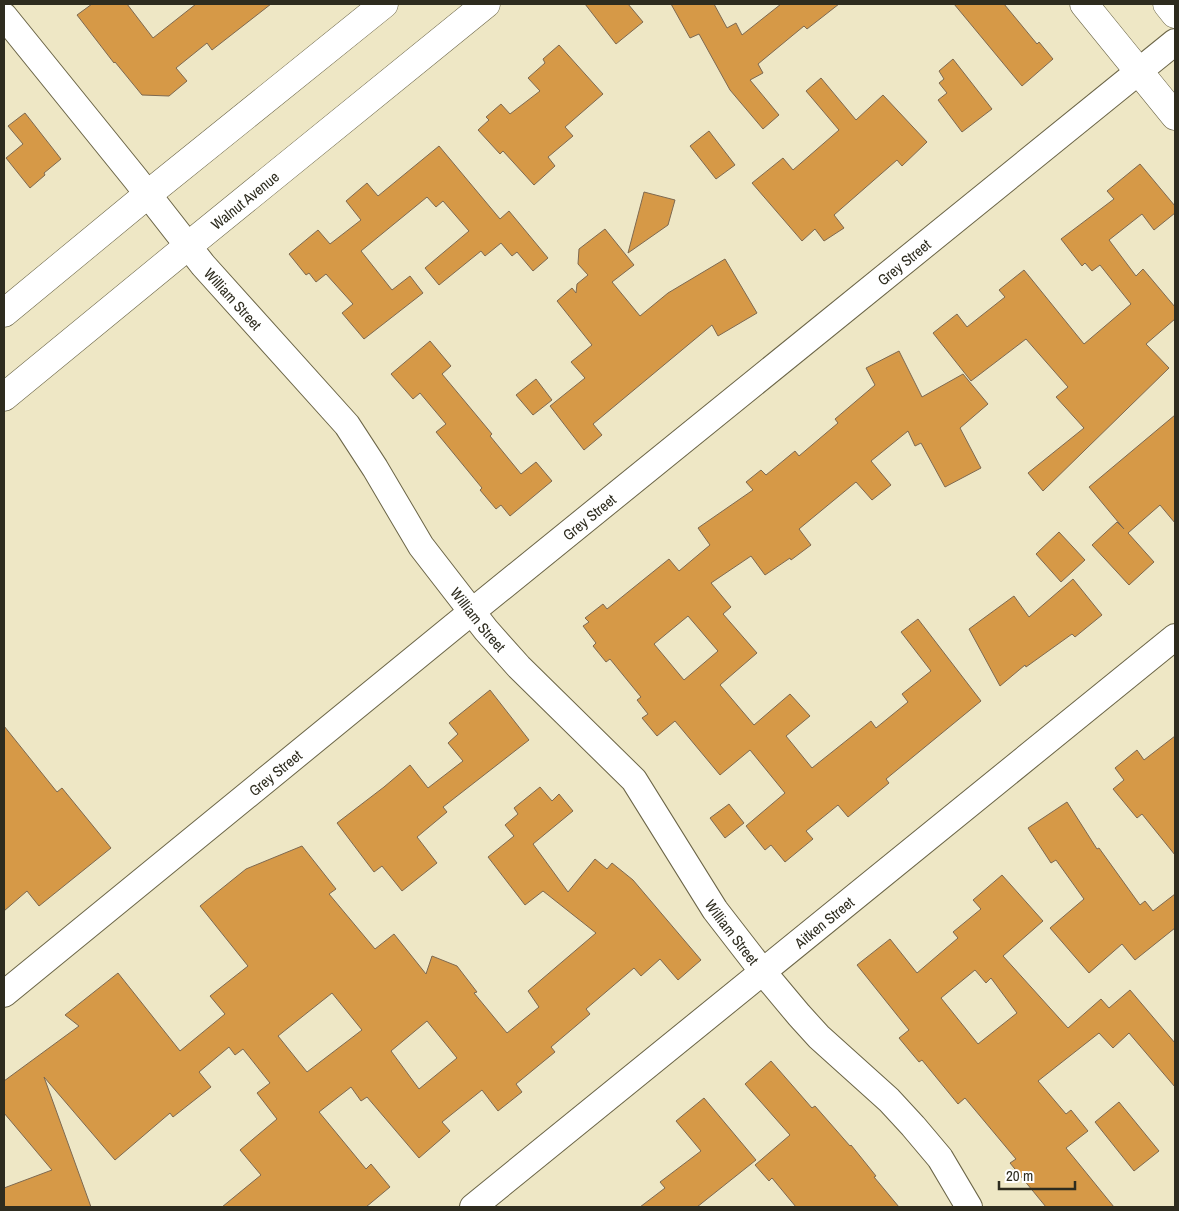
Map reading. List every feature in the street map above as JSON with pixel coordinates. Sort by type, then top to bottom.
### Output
[{"type":"street","points":[[4,313],[147,194],[384,4]]},
{"type":"street","name":"Walnut Avenue","points":[[4,397],[486,4]]},
{"type":"street","points":[[1084,4],[1175,116]]},
{"type":"street","points":[[1167,4],[1175,14]]},
{"type":"street","name":"William Street","points":[[4,16],[203,265],[347,425],[421,546],[486,630],[518,667],[634,780],[715,910],[763,972],[819,1037],[889,1100],[913,1126],[940,1158],[969,1207]]},
{"type":"street","name":"Grey Street","points":[[4,994],[1175,42]]},
{"type":"street","name":"Aitken Street","points":[[473,1207],[1175,637]]},
{"type":"building","points":[[92,4],[127,4],[153,38],[196,4],[271,4],[212,50],[207,43],[176,68],[187,81],[169,96],[142,95],[114,63],[77,15]]},
{"type":"building","points":[[585,4],[628,4],[643,22],[616,44]]},
{"type":"building","points":[[671,4],[714,4],[727,28],[736,23],[742,35],[781,4],[839,4],[807,29],[804,26],[758,64],[763,73],[750,80],[779,115],[763,129],[730,90],[699,34],[690,38]]},
{"type":"building","points":[[954,4],[1004,4],[1037,44],[1039,42],[1053,59],[1022,86]]},
{"type":"building","points":[[559,45],[603,94],[565,127],[573,136],[548,157],[555,166],[534,185],[503,151],[500,154],[478,130],[489,120],[486,117],[501,104],[510,114],[540,91],[528,78],[545,63],[543,59]]},
{"type":"building","points":[[953,59],[992,109],[962,132],[938,100],[947,93],[939,83],[944,79],[939,71]]},
{"type":"building","points":[[821,78],[856,120],[883,95],[927,142],[902,166],[897,160],[834,215],[844,228],[824,241],[815,229],[802,241],[752,183],[783,158],[793,170],[839,130],[806,91]]},
{"type":"building","points":[[25,113],[61,159],[30,188],[6,158],[23,144],[8,126]]},
{"type":"building","points":[[709,131],[735,165],[716,179],[690,146]]},
{"type":"building","points":[[439,146],[500,219],[509,211],[548,258],[533,271],[517,252],[512,256],[501,243],[485,256],[481,251],[439,285],[425,268],[469,231],[443,201],[436,207],[427,197],[361,251],[392,290],[410,276],[423,293],[364,339],[342,313],[353,304],[326,274],[316,282],[309,273],[306,275],[289,254],[318,230],[330,244],[361,220],[346,201],[367,183],[378,196]]},
{"type":"building","points":[[1140,164],[1175,206],[1175,213],[1154,230],[1142,214],[1109,240],[1136,276],[1143,269],[1175,307],[1175,319],[1146,344],[1169,368],[1043,491],[1028,473],[1084,428],[1056,397],[1068,387],[1026,339],[971,381],[933,333],[957,314],[967,327],[1005,297],[999,290],[1024,270],[1084,344],[1131,304],[1100,265],[1092,271],[1085,263],[1082,266],[1061,239],[1114,199],[1107,191]]},
{"type":"building","points":[[644,192],[675,200],[668,225],[628,253]]},
{"type":"building","points":[[605,229],[634,265],[612,282],[640,316],[668,293],[725,259],[757,313],[718,336],[712,325],[593,424],[602,435],[584,450],[550,406],[585,378],[571,362],[592,345],[557,301],[572,288],[576,293],[577,284],[588,275],[578,264],[579,249]]},
{"type":"building","points":[[430,341],[451,366],[442,374],[492,434],[490,436],[521,474],[536,462],[552,481],[510,516],[501,505],[496,509],[480,490],[482,488],[436,432],[446,424],[420,393],[413,399],[391,374]]},
{"type":"building","points":[[899,351],[922,397],[963,374],[988,404],[960,428],[981,468],[945,487],[921,443],[915,446],[908,431],[871,461],[891,485],[872,500],[856,482],[799,529],[811,545],[791,560],[790,558],[765,575],[751,556],[711,583],[731,607],[723,614],[757,653],[720,685],[754,725],[790,694],[810,716],[786,736],[812,768],[871,721],[876,728],[908,702],[902,694],[931,671],[901,632],[918,619],[981,701],[886,779],[889,783],[848,817],[838,805],[806,831],[813,839],[785,862],[771,845],[765,850],[746,826],[785,793],[750,750],[720,775],[675,721],[657,736],[642,718],[648,714],[637,700],[641,697],[610,659],[606,662],[593,646],[596,643],[583,626],[589,622],[585,618],[603,604],[607,609],[669,559],[679,571],[710,545],[698,528],[753,490],[746,482],[761,470],[766,475],[795,451],[799,456],[838,423],[835,419],[875,385],[866,368]],"holes":[[[688,616],[718,651],[684,680],[654,644]]]},
{"type":"building","points":[[536,379],[552,400],[533,415],[516,395]]},
{"type":"building","points":[[1175,415],[1175,523],[1160,505],[1128,533],[1154,562],[1129,585],[1092,545],[1117,522],[1124,529],[1089,487]]},
{"type":"building","points":[[1059,532],[1085,560],[1061,582],[1036,554]]},
{"type":"building","points":[[1073,579],[1102,615],[1075,637],[1072,634],[1026,667],[1025,665],[1000,686],[969,629],[1014,596],[1029,617]]},
{"type":"building","points":[[490,690],[529,740],[443,807],[447,812],[417,837],[437,863],[402,891],[382,866],[374,872],[337,823],[410,765],[428,788],[463,761],[448,743],[458,734],[449,723]]},
{"type":"building","points":[[4,726],[57,792],[62,788],[111,848],[39,906],[27,891],[4,911]]},
{"type":"building","points":[[1175,736],[1175,855],[1142,814],[1137,818],[1113,789],[1124,780],[1115,768],[1137,750],[1144,760]]},
{"type":"building","points":[[540,787],[552,801],[559,794],[573,811],[533,844],[568,892],[595,859],[607,869],[612,863],[633,880],[701,960],[678,980],[660,959],[641,976],[634,968],[586,1009],[590,1014],[551,1047],[555,1052],[516,1084],[522,1092],[498,1111],[482,1090],[442,1122],[450,1131],[419,1158],[367,1097],[361,1101],[351,1087],[319,1112],[366,1169],[371,1164],[390,1187],[366,1207],[222,1207],[261,1175],[240,1150],[277,1119],[257,1093],[270,1083],[243,1049],[235,1055],[229,1047],[199,1072],[211,1087],[173,1117],[170,1113],[115,1160],[44,1077],[91,1207],[4,1207],[4,1188],[52,1170],[4,1113],[4,1081],[79,1026],[65,1015],[118,973],[180,1051],[225,1014],[210,996],[248,966],[200,906],[246,869],[302,846],[336,889],[329,894],[375,949],[394,934],[426,974],[432,956],[457,966],[477,992],[474,993],[507,1033],[539,1007],[528,991],[596,933],[543,891],[525,905],[488,857],[514,836],[505,825],[518,814],[514,808]],"holes":[[[332,993],[362,1030],[307,1072],[278,1036]],[[427,1021],[457,1058],[419,1089],[391,1051]]]},
{"type":"building","points":[[1067,802],[1097,849],[1099,848],[1140,905],[1145,901],[1153,911],[1175,894],[1175,928],[1135,960],[1122,944],[1089,973],[1050,928],[1084,899],[1056,860],[1051,863],[1028,828]]},
{"type":"building","points":[[729,804],[744,823],[725,838],[710,818]]},
{"type":"building","points":[[1002,875],[1043,921],[1003,956],[1068,1028],[1101,999],[1109,1008],[1130,990],[1175,1043],[1175,1087],[1129,1033],[1113,1048],[1099,1033],[1038,1081],[1066,1114],[1071,1110],[1088,1131],[1066,1148],[1114,1207],[1046,1207],[1010,1163],[1016,1159],[965,1098],[958,1104],[922,1060],[919,1062],[899,1038],[909,1030],[857,965],[890,939],[917,973],[958,938],[953,932],[981,909],[973,900]],"holes":[[[975,970],[986,983],[991,978],[1017,1013],[978,1044],[941,998]]]},
{"type":"building","points":[[771,1061],[812,1108],[815,1106],[851,1145],[899,1207],[796,1207],[772,1178],[769,1181],[755,1165],[790,1135],[745,1084]]},
{"type":"building","points":[[704,1098],[756,1160],[697,1207],[640,1207],[665,1188],[660,1182],[701,1151],[676,1121]]},
{"type":"building","points":[[1119,1102],[1159,1151],[1134,1171],[1095,1122]]}]
